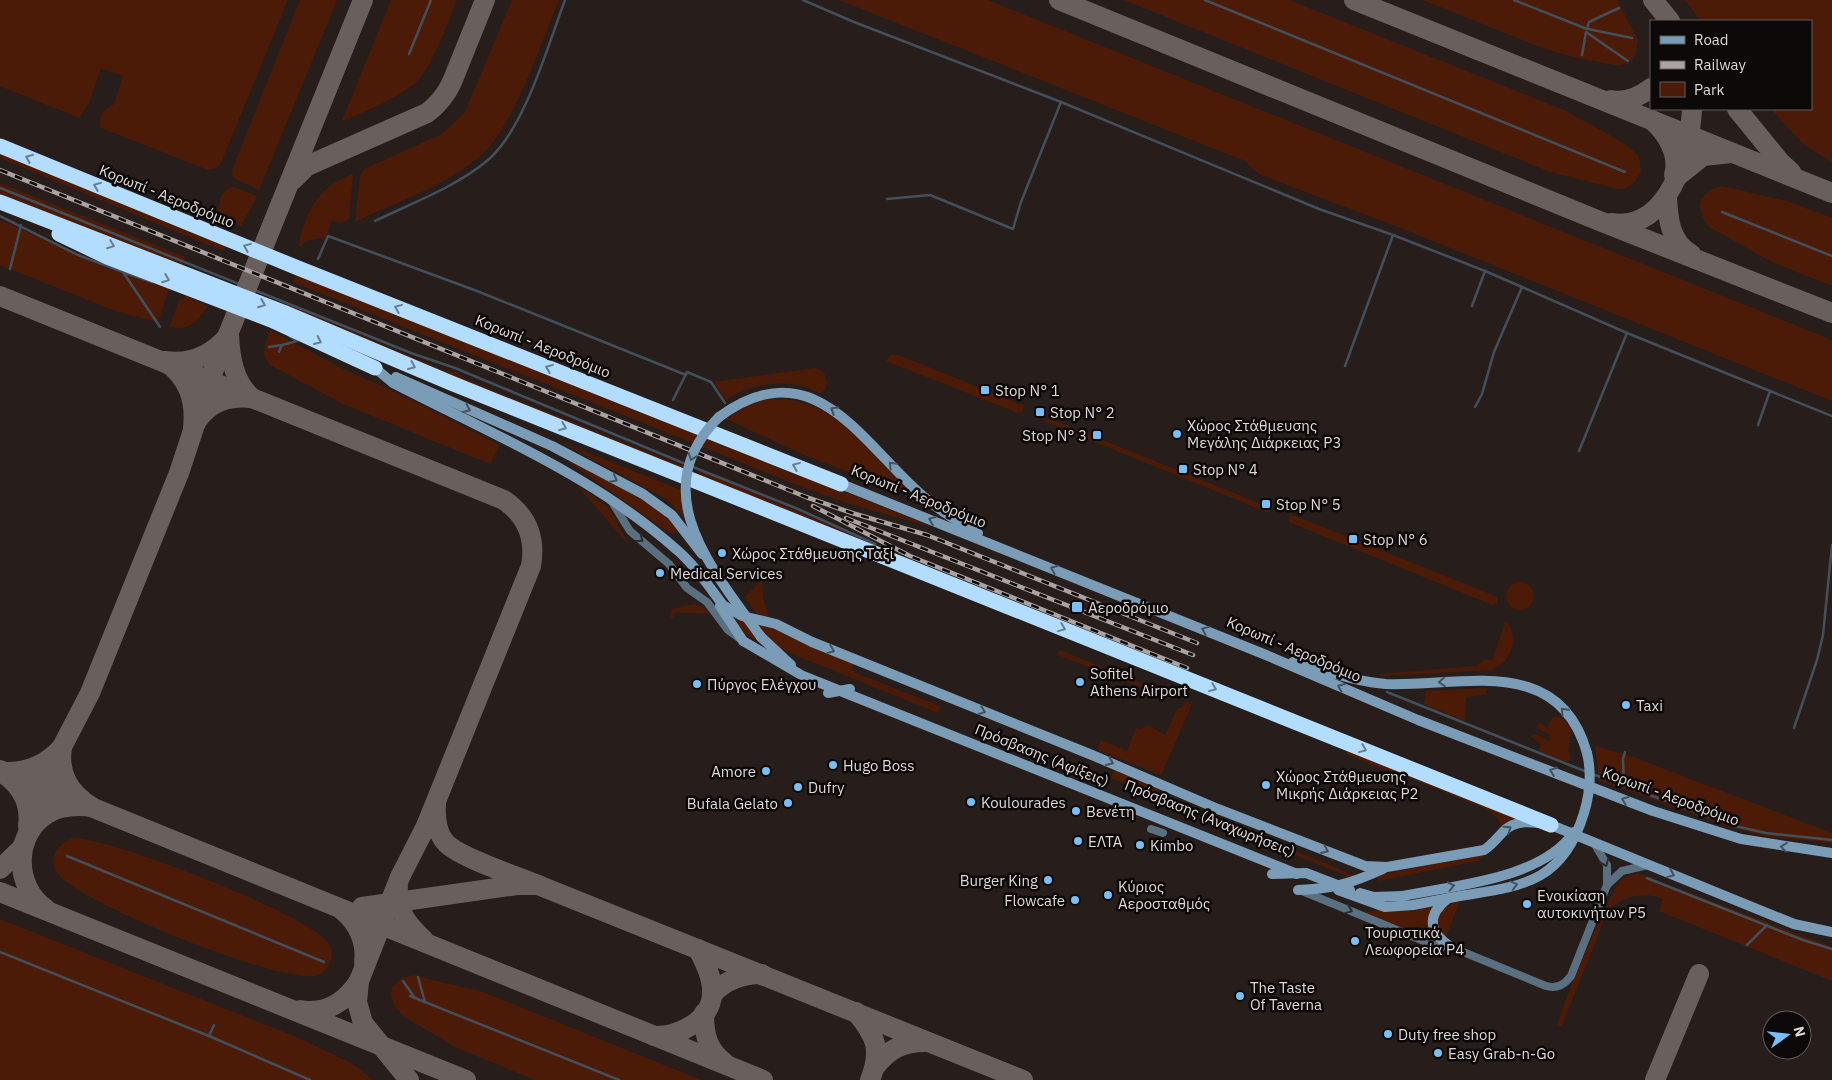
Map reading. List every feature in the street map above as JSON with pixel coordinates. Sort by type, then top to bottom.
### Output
[{"type":"highway","name":"Κορωπί - Αεροδρόμιο","points":[[0,146],[298,268],[841,484]]},
{"type":"highway","points":[[0,202],[107,257],[271,320],[375,368]]},
{"type":"highway","points":[[0,202],[283,312],[451,383],[1551,825]]},
{"type":"street","points":[[375,368],[400,387],[544,458],[610,500],[679,551],[723,605],[742,616],[776,624],[812,642],[1092,755],[1252,823],[1365,866],[1387,867],[1484,850],[1502,832],[1518,823],[1530,822],[1551,825],[1794,924],[1829,933]]},
{"type":"street","points":[[375,368],[552,446],[630,487],[663,507],[687,533],[723,584]]},
{"type":"street","points":[[723,584],[692,528],[685,495],[686,475],[694,449],[705,432],[719,417],[742,403],[768,395],[791,395],[820,402],[843,416],[924,497],[973,531],[1010,551]]},
{"type":"street","name":"Κορωπί - Αεροδρόμιο","points":[[841,484],[1266,655],[1418,720],[1652,811],[1741,839],[1832,853]]},
{"type":"street","points":[[610,500],[630,531],[661,557],[687,588],[707,602],[728,630],[743,641]]},
{"type":"street","name":"Πρόσβασης (Αναχωρήσεις)","points":[[723,584],[761,637],[791,664],[1306,873],[1374,897],[1403,896],[1526,869],[1539,863],[1561,847],[1578,826],[1584,813]]},
{"type":"street","name":"Πρόσβασης (Αφίξεις)","points":[[709,588],[743,641],[803,676],[1377,906],[1393,908],[1448,898]]},
{"type":"street","points":[[1266,655],[1344,677],[1383,684],[1474,679],[1519,683],[1544,694],[1565,711],[1580,734],[1587,753],[1590,787],[1577,835],[1567,852],[1548,871],[1531,880],[1508,887],[1448,898],[1435,913],[1432,925],[1441,941],[1451,947],[1549,987],[1560,986],[1571,976],[1607,885],[1607,865],[1594,842]]},
{"type":"street","points":[[828,693],[850,689]]},
{"type":"street","points":[[1151,829],[1163,834]]},
{"type":"street","points":[[1607,885],[1622,870],[1649,865]]},
{"type":"street","points":[[1298,890],[1333,888],[1358,881],[1387,867]]},
{"type":"street","points":[[1272,874],[1306,873]]},
{"type":"street","points":[[1298,890],[1436,946],[1451,947]]},
{"type":"green space","points":[[0,0],[288,0],[221,163],[216,168],[208,170],[99,127],[102,112],[114,104],[123,76],[101,68],[89,103],[79,118],[0,86]]},
{"type":"green space","points":[[300,0],[337,0],[259,190],[233,178],[232,170]]},
{"type":"green space","points":[[391,0],[457,0],[434,54],[416,82],[391,99],[342,121]]},
{"type":"green space","points":[[512,0],[559,0],[516,103],[495,140],[483,153],[455,174],[422,192],[355,222],[360,176],[364,169],[442,134],[465,112]]},
{"type":"green space","points":[[839,0],[988,0],[1832,340],[1832,401],[1398,227],[1259,174],[1245,161]]},
{"type":"green space","points":[[1124,0],[1289,0],[1566,111],[1625,144],[1639,156],[1641,172],[1633,184],[1626,188],[1618,189],[1550,172]]},
{"type":"green space","points":[[1423,0],[1617,0],[1638,40],[1636,53],[1633,59],[1620,66],[1573,57],[1537,46]]},
{"type":"green space","points":[[1685,0],[1832,0],[1832,162],[1802,143],[1772,110],[1812,110],[1812,20],[1700,20]]},
{"type":"green space","points":[[0,151],[226,245],[223,251],[0,158]]},
{"type":"green space","points":[[353,174],[349,219],[341,223],[332,220],[326,237],[305,241],[302,246],[298,246],[305,221],[315,201],[330,186]]},
{"type":"green space","points":[[0,183],[185,257],[182,266],[0,194]]},
{"type":"green space","points":[[1722,186],[1787,201],[1832,218],[1832,286],[1772,262],[1709,227],[1702,216],[1700,205],[1702,198],[1710,190]]},
{"type":"green space","points":[[234,187],[257,196],[241,226],[237,224],[236,219],[234,225],[216,218],[222,195],[229,188]]},
{"type":"green space","points":[[0,220],[107,268],[169,288],[158,322],[118,312],[0,265]]},
{"type":"green space","points":[[297,273],[934,528],[847,503],[792,483],[293,282]]},
{"type":"green space","points":[[185,295],[208,306],[192,324],[182,328],[169,327],[180,299],[183,300]]},
{"type":"green space","points":[[287,304],[445,371],[457,372],[460,376],[475,383],[683,466],[683,471],[285,308]]},
{"type":"green space","points":[[270,330],[343,369],[408,398],[500,445],[490,464],[343,404],[272,366],[264,353]]},
{"type":"green space","points":[[890,355],[899,355],[1024,406],[1022,412],[1018,413],[886,361]]},
{"type":"green space","points":[[815,368],[823,371],[826,380],[827,386],[821,393],[796,385],[775,384],[754,387],[726,400],[714,382]]},
{"type":"green space","points":[[772,399],[791,400],[807,404],[822,410],[836,419],[860,440],[906,487],[910,495],[809,457],[726,419],[751,403]]},
{"type":"green space","points":[[1048,418],[1271,508],[1269,513],[1046,422]]},
{"type":"green space","points":[[556,440],[681,490],[684,518],[666,499]]},
{"type":"green space","points":[[572,458],[656,506],[678,530],[674,534],[669,533],[570,463]]},
{"type":"green space","points":[[699,470],[879,546],[915,566],[697,476]]},
{"type":"green space","points":[[577,485],[609,508],[629,545]]},
{"type":"green space","points":[[1290,514],[1497,597],[1498,603],[1492,605],[1289,522]]},
{"type":"green space","points":[[762,580],[763,598],[769,617],[756,613],[745,597]]},
{"type":"green space","points":[[1520,582],[1530,586],[1534,596],[1530,606],[1520,610],[1510,606],[1506,596],[1510,586]]},
{"type":"green space","points":[[694,604],[702,606],[710,614],[675,612],[673,618],[670,617],[672,609]]},
{"type":"green space","points":[[729,616],[779,629],[794,639],[853,664],[852,669],[855,673],[940,706],[938,713],[746,635]]},
{"type":"green space","points":[[1505,623],[1508,623],[1511,630],[1513,643],[1508,656],[1499,666],[1492,670],[1380,676],[1380,674],[1477,666],[1486,659],[1492,660]]},
{"type":"green space","points":[[1060,650],[1175,697],[1171,699],[1058,655]]},
{"type":"green space","points":[[1487,688],[1486,694],[1466,697],[1465,721],[1424,704],[1426,691]]},
{"type":"green space","points":[[1187,702],[1192,704],[1161,775],[1097,750],[1101,740],[1127,751],[1136,728],[1140,730],[1148,725],[1165,735],[1178,708],[1181,708]]},
{"type":"green space","points":[[1555,716],[1563,719],[1571,730],[1568,751],[1571,759],[1567,762],[1539,751],[1541,745],[1531,736],[1536,734],[1549,741],[1550,735],[1536,727],[1540,723],[1548,729],[1550,721]]},
{"type":"green space","points":[[1595,746],[1633,757],[1832,833],[1832,844],[1772,837],[1732,828],[1599,781]]},
{"type":"green space","points":[[1348,750],[1521,818],[1502,828],[1497,817],[1486,809],[1346,754]]},
{"type":"green space","points":[[1114,770],[1160,788],[1156,796],[1111,778]]},
{"type":"green space","points":[[1236,826],[1241,828],[1240,831],[1251,833],[1250,835],[1253,836],[1254,834],[1358,877],[1354,879],[1234,830]]},
{"type":"green space","points":[[73,838],[93,841],[165,863],[249,897],[314,930],[328,943],[332,952],[331,961],[319,975],[299,975],[268,968],[184,940],[103,904],[74,887],[58,874],[55,868],[54,857],[56,852],[63,844]]},
{"type":"green space","points":[[1489,851],[1478,861],[1378,881],[1377,876]]},
{"type":"green space","points":[[1639,874],[1832,947],[1832,981],[1659,911],[1663,899],[1643,895],[1629,897],[1612,907],[1606,916],[1562,1026],[1557,1027],[1585,953],[1615,888],[1625,877]]},
{"type":"green space","points":[[1460,901],[1445,939],[1436,925],[1437,916],[1444,909]]},
{"type":"green space","points":[[1435,904],[1429,930],[1436,941],[1364,912]]},
{"type":"green space","points":[[0,919],[299,1038],[353,1064],[373,1080],[0,1080]]},
{"type":"green space","points":[[413,975],[483,992],[701,1080],[535,1080],[457,1048],[403,1016],[394,1006],[391,993],[392,988],[400,979]]},
{"type":"waterway","points":[[409,54],[431,0]]},
{"type":"waterway","points":[[375,221],[462,178],[488,160],[501,146],[513,128],[534,85],[565,0]]},
{"type":"waterway","points":[[803,0],[854,22],[1061,102]]},
{"type":"waterway","points":[[1205,0],[1625,172]]},
{"type":"waterway","points":[[1514,0],[1587,29],[1589,22],[1619,8]]},
{"type":"waterway","points":[[1588,29],[1632,38]]},
{"type":"waterway","points":[[1582,55],[1586,32],[1628,61]]},
{"type":"waterway","points":[[887,199],[930,195],[1013,229],[1021,202],[1061,102],[1319,209],[1393,235],[1345,366]]},
{"type":"waterway","points":[[0,188],[411,353],[455,368],[688,465]]},
{"type":"waterway","points":[[1722,212],[1832,256]]},
{"type":"waterway","points":[[0,216],[78,255],[123,272]]},
{"type":"waterway","points":[[10,269],[21,225]]},
{"type":"waterway","points":[[1393,235],[1485,271],[1472,306]]},
{"type":"waterway","points":[[318,259],[328,236],[477,291],[686,375]]},
{"type":"waterway","points":[[1475,407],[1482,394],[1494,352],[1522,287],[1485,271]]},
{"type":"waterway","points":[[152,282],[123,272],[160,327]]},
{"type":"waterway","points":[[1522,287],[1627,333],[1579,451]]},
{"type":"waterway","points":[[1627,333],[1770,391],[1758,425]]},
{"type":"waterway","points":[[282,345],[297,341],[289,336]]},
{"type":"waterway","points":[[269,347],[282,345],[279,352]]},
{"type":"waterway","points":[[673,400],[687,372],[711,382],[725,403]]},
{"type":"waterway","points":[[1770,391],[1832,416]]},
{"type":"waterway","points":[[693,467],[798,509],[875,544]]},
{"type":"waterway","points":[[1794,728],[1817,660],[1823,635],[1832,545]]},
{"type":"waterway","points":[[1387,692],[1587,772]]},
{"type":"waterway","points":[[1624,785],[1623,759],[1625,752]]},
{"type":"waterway","points":[[1592,774],[1735,826],[1766,833],[1832,840]]},
{"type":"waterway","points":[[67,856],[324,962]]},
{"type":"waterway","points":[[1647,878],[1803,940],[1832,949]]},
{"type":"waterway","points":[[1747,945],[1767,925]]},
{"type":"waterway","points":[[0,952],[209,1036],[310,1080]]},
{"type":"waterway","points":[[418,977],[425,1002]]},
{"type":"waterway","points":[[403,981],[415,998]]},
{"type":"waterway","points":[[410,996],[619,1080]]},
{"type":"waterway","points":[[209,1036],[214,1025]]},
{"type":"taxiway","points":[[0,869],[22,848],[62,747],[90,693],[179,473],[210,379],[363,0]]},
{"type":"taxiway","points":[[293,180],[307,166],[427,113],[435,106],[445,95],[452,82],[485,0]]},
{"type":"taxiway","points":[[1059,0],[1602,222],[1832,313]]},
{"type":"taxiway","points":[[1354,0],[1832,193]]},
{"type":"taxiway","points":[[1653,0],[1669,20]]},
{"type":"taxiway","points":[[1611,100],[1621,101],[1632,98],[1650,89]]},
{"type":"taxiway","points":[[1611,223],[1631,222],[1648,215],[1662,202],[1673,186],[1681,167],[1687,147],[1692,110]]},
{"type":"taxiway","points":[[1738,110],[1781,163],[1791,172]]},
{"type":"taxiway","points":[[1653,121],[1671,145],[1675,160],[1674,175]]},
{"type":"taxiway","points":[[1678,176],[1703,156],[1731,153]]},
{"type":"taxiway","points":[[1667,197],[1671,229],[1679,243],[1691,254]]},
{"type":"taxiway","points":[[0,296],[504,500],[519,513],[528,528],[532,546],[531,566],[426,826],[400,877],[359,981],[357,1002],[363,1023],[409,1080]]},
{"type":"taxiway","points":[[229,335],[234,369],[241,385],[252,398],[233,398],[217,402],[204,412],[193,428],[194,417],[189,390],[180,375],[165,361],[184,361],[200,357],[215,348],[229,335]]},
{"type":"taxiway","points":[[7,772],[15,772],[37,766],[62,747],[62,766],[67,782],[77,796],[92,807],[68,807],[52,811],[36,823],[28,835],[23,847],[23,875],[35,899],[46,909]]},
{"type":"taxiway","points":[[0,770],[763,1080]]},
{"type":"taxiway","points":[[4,774],[16,784],[24,797],[29,818],[28,826]]},
{"type":"taxiway","points":[[362,907],[517,885],[538,885],[476,861],[447,844],[437,826],[436,805]]},
{"type":"taxiway","points":[[538,885],[1023,1080]]},
{"type":"taxiway","points":[[398,888],[399,903],[404,917],[424,940]]},
{"type":"taxiway","points":[[0,892],[466,1080]]},
{"type":"taxiway","points":[[342,910],[353,921],[363,940],[364,963]]},
{"type":"taxiway","points":[[654,1036],[673,1034],[691,1026],[706,1012],[712,994],[711,982],[698,949]]},
{"type":"taxiway","points":[[712,995],[722,985],[735,979],[748,975],[762,974]]},
{"type":"taxiway","points":[[1655,1080],[1699,974]]},
{"type":"taxiway","points":[[300,1010],[318,1010],[334,1005],[348,995],[359,981]]},
{"type":"taxiway","points":[[856,1012],[868,1029],[875,1044],[876,1060],[870,1080]]},
{"type":"taxiway","points":[[704,1013],[706,1035],[710,1047],[725,1063]]},
{"type":"taxiway","points":[[875,1067],[891,1051],[903,1045],[926,1042]]},
{"type":"railway","points":[[0,170],[806,497],[927,535],[1197,643]]},
{"type":"railway","points":[[813,506],[910,556],[1187,668]]},
{"type":"railway","points":[[846,518],[1193,655]]},
{"type":"place","name":"Stop N° 1","points":[[985,390]]},
{"type":"place","name":"Stop N° 2","points":[[1040,412]]},
{"type":"place","name":"Χώρος Στάθμευσης Μεγάλης Διάρκειας P3","points":[[1177,434]]},
{"type":"place","name":"Stop N° 3","points":[[1097,435]]},
{"type":"place","name":"Stop N° 4","points":[[1183,469]]},
{"type":"place","name":"Stop N° 5","points":[[1266,504]]},
{"type":"place","name":"Stop N° 6","points":[[1353,539]]},
{"type":"place","name":"Χώρος Στάθμευσης Ταξί","points":[[722,553]]},
{"type":"place","name":"Medical Services","points":[[660,573]]},
{"type":"place","name":"Αεροδρόμιο","points":[[1077,607]]},
{"type":"place","name":"Sofitel Athens Airport","points":[[1080,682]]},
{"type":"place","name":"Πύργος Ελέγχου","points":[[697,684]]},
{"type":"place","name":"Taxi","points":[[1626,705]]},
{"type":"place","name":"Hugo Boss","points":[[833,765]]},
{"type":"place","name":"Amore","points":[[766,771]]},
{"type":"place","name":"Χώρος Στάθμευσης Μικρής Διάρκειας P2","points":[[1266,785]]},
{"type":"place","name":"Dufry","points":[[798,787]]},
{"type":"place","name":"Koulourades","points":[[971,802]]},
{"type":"place","name":"Bufala Gelato","points":[[788,803]]},
{"type":"place","name":"Βενέτη","points":[[1076,811]]},
{"type":"place","name":"ΕΛΤΑ","points":[[1078,841]]},
{"type":"place","name":"Kimbo","points":[[1140,845]]},
{"type":"place","name":"Burger King","points":[[1048,880]]},
{"type":"place","name":"Κύριος Αεροσταθμός","points":[[1108,895]]},
{"type":"place","name":"Flowcafe","points":[[1075,900]]},
{"type":"place","name":"Ενοικίαση αυτοκινήτων P5","points":[[1527,904]]},
{"type":"place","name":"Τουριστικά Λεωφορεία P4","points":[[1355,941]]},
{"type":"place","name":"The Taste Of Taverna","points":[[1240,996]]},
{"type":"place","name":"Duty free shop","points":[[1388,1034]]},
{"type":"place","name":"Easy Grab-n-Go","points":[[1438,1053]]}]
